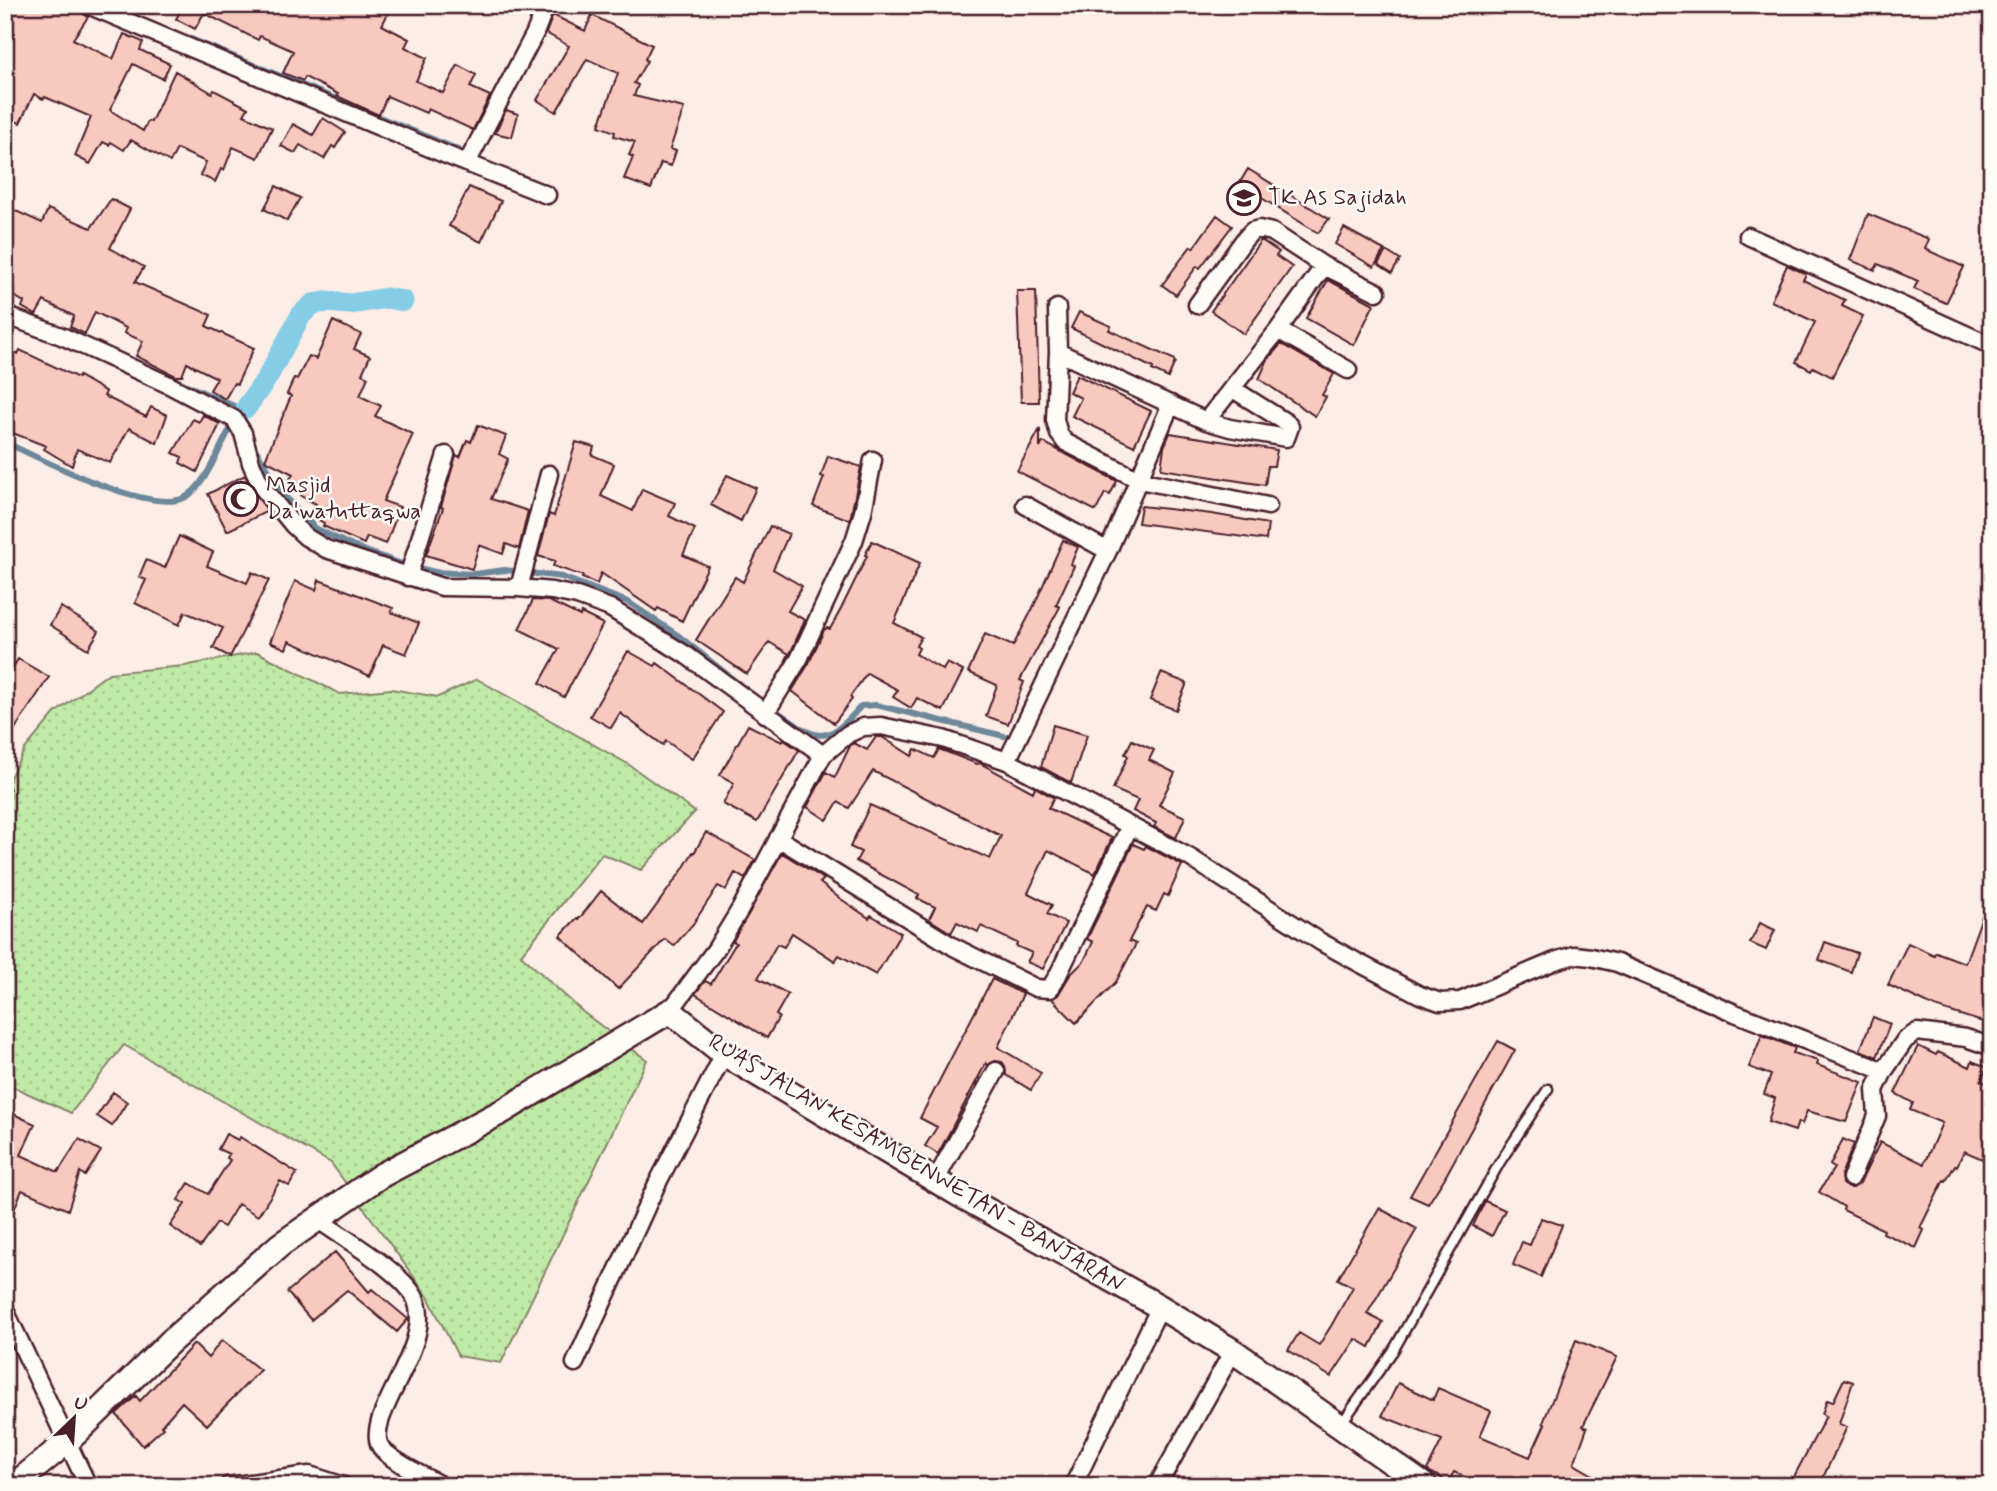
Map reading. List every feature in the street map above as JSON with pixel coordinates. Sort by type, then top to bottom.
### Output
[{"type":"main road","name":"RUAS JALAN KESAMBENWETAN - BANJARAN","points":[[670,1011],[724,1054],[935,1181],[1160,1307],[1233,1352],[1425,1486]]},
{"type":"main road","points":[[13,1486],[66,1443],[210,1305],[280,1245],[380,1176],[505,1110],[670,1011]]},
{"type":"street","points":[[88,5],[547,195]]},
{"type":"street","points":[[467,163],[535,33],[546,5]]},
{"type":"street","points":[[1197,305],[1244,240],[1252,231],[1259,229],[1272,232],[1324,266],[1377,292]]},
{"type":"street","points":[[1748,236],[1992,346]]},
{"type":"street","points":[[1206,421],[1278,330],[1324,266]]},
{"type":"street","points":[[1057,308],[1055,420],[1059,434],[1065,442],[1139,480],[1268,506]]},
{"type":"street","points":[[5,315],[64,337],[167,384],[234,419],[243,433],[250,463],[261,486],[299,531],[326,549],[442,587],[519,588],[576,596],[610,608],[686,656],[823,755]]},
{"type":"street","points":[[1278,330],[1348,370]]},
{"type":"street","points":[[1058,352],[1206,421],[1286,438],[1290,427],[1287,423],[1233,389]]},
{"type":"street","points":[[1007,761],[1108,551],[1171,404]]},
{"type":"street","points":[[408,577],[446,455]]},
{"type":"street","points":[[765,714],[799,659],[854,541],[863,512],[873,460]]},
{"type":"street","points":[[519,588],[549,474]]},
{"type":"street","points":[[1025,505],[1108,551]]},
{"type":"street","points":[[670,1011],[716,949],[823,755],[848,734],[863,727],[881,726],[943,739],[1007,761],[1189,857],[1321,942],[1420,995],[1440,1002],[1460,1002],[1574,955],[1591,957],[1617,963],[1735,1013],[1884,1071]]},
{"type":"street","points":[[778,838],[954,947],[1036,988],[1049,989],[1130,825]]},
{"type":"street","points":[[1851,1178],[1877,1116],[1875,1090],[1905,1040],[1917,1032],[1966,1038],[1992,1047]]},
{"type":"street","points":[[575,1363],[656,1186],[724,1054]]},
{"type":"street","points":[[935,1181],[996,1070]]},
{"type":"street","points":[[317,1219],[400,1278],[416,1299],[420,1321],[410,1358],[382,1413],[376,1430],[376,1440],[383,1450],[442,1486]]},
{"type":"street","points":[[1073,1486],[1160,1307]]},
{"type":"street","points":[[5,1310],[88,1486]]},
{"type":"street","points":[[1157,1486],[1233,1352]]},
{"type":"street","points":[[228,1486],[309,1475],[344,1486]]},
{"type":"lane","points":[[1340,1426],[1393,1351],[1500,1161],[1548,1089]]},
{"type":"path","points":[[5,776],[10,793],[5,817]]},
{"type":"green space","points":[[257,652],[340,694],[391,689],[438,697],[477,679],[628,764],[695,812],[641,870],[602,854],[521,955],[584,1013],[647,1060],[501,1363],[458,1356],[427,1295],[331,1163],[124,1045],[71,1113],[9,1085],[5,1052],[5,787],[25,749],[55,713],[109,673],[184,666]]},
{"type":"building","points":[[5,5],[71,5],[88,17],[73,39],[113,59],[124,34],[143,42],[140,50],[170,64],[163,79],[133,64],[110,110],[143,131],[148,121],[151,122],[175,71],[212,93],[214,90],[248,108],[244,115],[272,128],[258,158],[233,147],[224,170],[221,169],[215,182],[200,175],[206,162],[177,149],[170,162],[131,140],[124,150],[111,142],[109,145],[103,142],[90,164],[75,156],[91,117],[34,94],[20,123],[5,117]]},
{"type":"building","points":[[183,5],[382,5],[390,10],[382,25],[409,39],[405,47],[427,58],[416,81],[443,93],[458,65],[476,75],[470,87],[490,96],[473,130],[428,109],[426,113],[387,96],[379,115],[337,96],[338,94],[305,77],[303,81],[283,73],[293,51],[260,36],[258,40],[204,13],[195,29],[176,19]]},
{"type":"building","points":[[553,15],[585,31],[592,15],[652,45],[645,59],[647,61],[634,83],[638,85],[634,96],[684,108],[670,149],[676,151],[671,166],[661,163],[651,189],[624,179],[633,157],[629,155],[635,142],[614,136],[615,132],[599,126],[618,73],[587,59],[556,112],[537,100],[569,46],[546,33]]},
{"type":"building","points":[[506,110],[518,114],[512,137],[495,133]]},
{"type":"building","points":[[323,118],[345,132],[324,159],[300,145],[295,153],[281,146],[293,124],[313,135]]},
{"type":"building","points":[[1248,169],[1329,219],[1318,233],[1239,184]]},
{"type":"building","points":[[276,186],[300,198],[287,221],[264,209]]},
{"type":"building","points":[[469,187],[501,201],[481,242],[449,226]]},
{"type":"building","points":[[111,199],[130,209],[110,248],[144,267],[135,282],[211,315],[206,326],[254,348],[237,384],[234,383],[225,399],[210,390],[217,378],[187,363],[182,376],[176,376],[136,356],[143,341],[124,333],[126,328],[95,312],[85,334],[70,327],[74,316],[44,301],[36,315],[22,307],[24,302],[5,291],[5,206],[42,223],[48,209],[91,228]]},
{"type":"building","points":[[1868,214],[1929,239],[1925,249],[1964,267],[1946,303],[1914,289],[1918,281],[1878,264],[1875,270],[1850,260]]},
{"type":"building","points":[[1217,215],[1232,226],[1176,295],[1162,285]]},
{"type":"building","points":[[1344,228],[1384,250],[1374,267],[1335,244]]},
{"type":"building","points":[[1261,240],[1279,252],[1276,256],[1292,267],[1244,334],[1211,311]]},
{"type":"building","points":[[1386,251],[1400,260],[1392,273],[1378,264]]},
{"type":"building","points":[[1787,265],[1806,274],[1803,280],[1845,300],[1842,306],[1863,316],[1832,377],[1796,362],[1815,322],[1771,301]]},
{"type":"building","points":[[1328,280],[1374,304],[1354,345],[1306,318]]},
{"type":"building","points":[[1017,291],[1036,291],[1039,402],[1021,402]]},
{"type":"building","points":[[1079,312],[1111,326],[1109,330],[1173,359],[1175,362],[1168,378],[1071,328]]},
{"type":"building","points":[[333,321],[361,334],[354,349],[370,356],[362,374],[368,377],[360,396],[381,406],[375,416],[413,434],[383,501],[400,507],[386,544],[367,537],[364,544],[323,526],[324,523],[310,515],[316,504],[301,496],[306,487],[290,479],[293,474],[265,460],[291,396],[287,394],[294,378],[297,379],[309,356],[316,359]]},
{"type":"building","points":[[1281,344],[1334,374],[1322,395],[1326,397],[1315,416],[1259,379],[1268,359]]},
{"type":"building","points":[[5,347],[18,354],[20,350],[78,378],[79,376],[106,392],[104,396],[146,417],[151,407],[167,415],[157,443],[129,428],[110,463],[77,449],[72,466],[44,449],[46,446],[5,430]]},
{"type":"building","points":[[1077,375],[1151,411],[1134,446],[1072,416],[1081,398],[1069,392]]},
{"type":"building","points":[[203,415],[220,424],[197,472],[180,463],[182,457],[173,453],[193,419],[199,422]]},
{"type":"building","points":[[478,425],[506,436],[499,454],[508,459],[491,499],[528,511],[519,549],[506,544],[503,554],[479,545],[472,569],[426,555],[443,508],[441,507],[456,455],[460,457],[467,440],[471,442]]},
{"type":"building","points":[[1040,429],[1040,448],[1043,442],[1117,481],[1110,495],[1105,493],[1096,511],[1017,471]]},
{"type":"building","points":[[1170,433],[1277,450],[1274,466],[1268,466],[1265,485],[1161,469],[1164,447]]},
{"type":"building","points":[[576,442],[594,447],[592,455],[614,464],[601,496],[633,511],[642,489],[675,503],[669,516],[695,529],[683,555],[708,566],[682,621],[658,608],[656,611],[601,573],[597,584],[582,578],[583,576],[553,566],[555,561],[538,556],[549,514],[554,516]]},
{"type":"building","points":[[828,456],[861,467],[850,520],[813,506],[824,477],[821,476]]},
{"type":"building","points":[[245,475],[253,492],[268,511],[227,531],[208,494]]},
{"type":"building","points":[[727,475],[756,488],[741,521],[711,505]]},
{"type":"building","points":[[1141,506],[1268,524],[1266,540],[1138,523]]},
{"type":"building","points":[[770,526],[789,534],[773,569],[802,586],[788,611],[805,620],[790,654],[785,662],[789,654],[769,642],[747,674],[696,640],[735,577],[743,582]]},
{"type":"building","points":[[179,536],[213,552],[207,566],[247,583],[252,572],[269,580],[230,657],[213,648],[223,628],[185,612],[179,625],[135,603],[146,580],[139,577],[146,560],[165,568]]},
{"type":"building","points":[[1063,540],[1078,547],[1071,564],[1074,566],[1056,605],[1060,607],[1020,680],[1024,682],[1008,724],[986,716],[997,685],[968,672],[985,634],[1013,646]]},
{"type":"building","points":[[872,541],[920,563],[894,623],[921,637],[916,646],[919,648],[916,654],[943,670],[947,663],[963,671],[943,711],[917,698],[911,708],[893,697],[898,690],[867,673],[834,723],[792,691],[824,630],[830,629],[841,609]]},
{"type":"building","points":[[319,580],[393,608],[391,612],[419,623],[406,654],[383,645],[370,676],[289,641],[286,649],[270,642],[295,581],[316,590]]},
{"type":"building","points":[[533,600],[549,601],[603,624],[564,697],[540,683],[559,649],[519,629]]},
{"type":"building","points":[[61,607],[99,631],[88,649],[50,625]]},
{"type":"building","points":[[628,651],[655,666],[657,663],[723,712],[692,759],[666,741],[663,745],[620,713],[611,728],[590,716]]},
{"type":"building","points":[[18,659],[49,677],[5,744],[5,681]]},
{"type":"building","points":[[1161,673],[1187,683],[1176,710],[1150,700]]},
{"type":"building","points":[[748,725],[782,742],[784,740],[799,750],[757,822],[723,804],[734,783],[720,775]]},
{"type":"building","points":[[1053,725],[1087,735],[1071,783],[1041,767]]},
{"type":"building","points":[[876,737],[882,737],[912,756],[915,749],[934,758],[939,749],[980,763],[1033,792],[1035,787],[1054,798],[1048,808],[1112,838],[1095,874],[1048,850],[1028,893],[1052,905],[1047,914],[1066,923],[1043,969],[1027,962],[1032,953],[981,926],[978,932],[957,922],[951,933],[929,919],[935,907],[917,898],[919,895],[856,861],[861,852],[850,847],[870,805],[990,859],[1001,836],[873,771],[849,808],[838,802],[827,820],[807,807],[826,772],[835,777],[850,746],[854,743],[867,750]]},
{"type":"building","points":[[1132,740],[1154,750],[1149,760],[1175,773],[1159,805],[1185,817],[1176,838],[1154,827],[1156,823],[1133,811],[1138,800],[1113,789]]},
{"type":"building","points":[[706,832],[755,860],[745,879],[735,873],[726,890],[718,886],[693,924],[674,946],[665,939],[618,989],[560,936],[579,919],[601,891],[643,924]]},
{"type":"building","points":[[1133,844],[1144,849],[1146,846],[1182,865],[1168,896],[1164,894],[1156,911],[1147,907],[1129,941],[1136,944],[1116,982],[1076,1023],[1052,999],[1084,961],[1093,942],[1087,939]]},
{"type":"building","points":[[782,853],[824,879],[820,883],[869,918],[871,915],[901,933],[876,975],[839,955],[835,961],[792,933],[784,947],[777,944],[758,978],[788,994],[767,1038],[695,994],[705,981],[711,984],[736,943],[733,941]]},
{"type":"building","points":[[1990,895],[1992,1025],[1935,1007],[1888,985],[1908,943],[1934,955],[1936,952],[1965,963]]},
{"type":"building","points":[[1760,923],[1775,930],[1766,950],[1750,943]]},
{"type":"building","points":[[1825,942],[1857,953],[1851,972],[1819,960]]},
{"type":"building","points":[[992,979],[1023,994],[998,1047],[1041,1073],[1031,1090],[1006,1075],[1002,1062],[995,1061],[988,1065],[986,1063],[938,1154],[925,1146],[937,1127],[920,1118]]},
{"type":"building","points":[[1873,1017],[1890,1024],[1877,1057],[1860,1050]]},
{"type":"building","points":[[1762,1035],[1795,1048],[1793,1053],[1818,1061],[1817,1065],[1862,1082],[1846,1122],[1807,1111],[1802,1124],[1798,1122],[1795,1131],[1768,1122],[1775,1098],[1764,1094],[1771,1075],[1749,1067]]},
{"type":"building","points":[[1498,1041],[1515,1050],[1444,1179],[1428,1204],[1410,1196]]},
{"type":"building","points":[[1918,1046],[1970,1067],[1972,1061],[1987,1067],[1981,1081],[1992,1085],[1992,1163],[1964,1151],[1957,1166],[1955,1165],[1946,1181],[1944,1180],[1920,1228],[1924,1230],[1916,1248],[1843,1210],[1844,1207],[1819,1192],[1834,1168],[1830,1165],[1843,1139],[1854,1144],[1841,1175],[1842,1184],[1848,1188],[1860,1183],[1880,1142],[1924,1164],[1942,1123],[1910,1110],[1913,1103],[1895,1093]]},
{"type":"building","points":[[113,1092],[127,1102],[112,1126],[97,1116]]},
{"type":"building","points":[[5,1110],[35,1124],[21,1155],[58,1172],[79,1139],[101,1151],[85,1176],[80,1172],[68,1210],[22,1190],[6,1230]]},
{"type":"building","points":[[226,1134],[238,1140],[240,1137],[297,1173],[289,1186],[280,1181],[258,1216],[238,1204],[224,1227],[217,1223],[200,1247],[170,1226],[185,1204],[178,1200],[189,1183],[208,1194],[230,1160],[227,1158],[229,1154],[218,1149]]},
{"type":"building","points":[[1485,1201],[1505,1210],[1492,1236],[1473,1226]]},
{"type":"building","points":[[1379,1208],[1417,1229],[1367,1314],[1383,1322],[1370,1347],[1356,1339],[1331,1377],[1288,1350],[1299,1333],[1319,1345],[1353,1287],[1338,1279]]},
{"type":"building","points":[[1541,1218],[1562,1225],[1541,1277],[1513,1265],[1522,1242],[1530,1245]]},
{"type":"building","points":[[335,1252],[369,1292],[372,1289],[408,1319],[397,1332],[347,1290],[311,1320],[287,1292]]},
{"type":"building","points":[[222,1340],[260,1370],[207,1425],[182,1402],[161,1426],[163,1428],[143,1446],[116,1414],[136,1396],[140,1401],[194,1344],[208,1358]]},
{"type":"building","points":[[1576,1340],[1617,1357],[1583,1426],[1587,1428],[1574,1464],[1612,1486],[1484,1486],[1454,1472],[1448,1482],[1427,1470],[1442,1440],[1382,1416],[1398,1383],[1433,1400],[1438,1388],[1491,1411],[1480,1436],[1530,1457]]},
{"type":"building","points":[[1844,1379],[1853,1382],[1839,1424],[1847,1427],[1819,1486],[1789,1486],[1826,1416],[1822,1414],[1827,1400],[1833,1402]]},
{"type":"waterway","points":[[191,39],[459,150]]},
{"type":"waterway","points":[[246,408],[267,378],[301,315],[313,304],[351,304],[387,298],[403,301]]},
{"type":"waterway","points":[[171,378],[234,406],[247,427]]},
{"type":"waterway","points":[[5,442],[121,492],[168,501],[184,498],[198,486],[229,431]]},
{"type":"waterway","points":[[254,447],[285,496],[315,528],[352,546],[402,564],[435,572],[474,574],[505,570],[562,577],[628,602],[679,636],[753,695]]},
{"type":"waterway","points":[[771,707],[797,726],[817,735],[836,730],[861,706],[876,705],[1004,736]]},
{"type":"waterway","points":[[5,1329],[12,1343]]},
{"type":"place","name":"TK As Sajidah","points":[[1244,198]]},
{"type":"place","name":"Masjid Da'watuttaqwa","points":[[241,499]]}]
